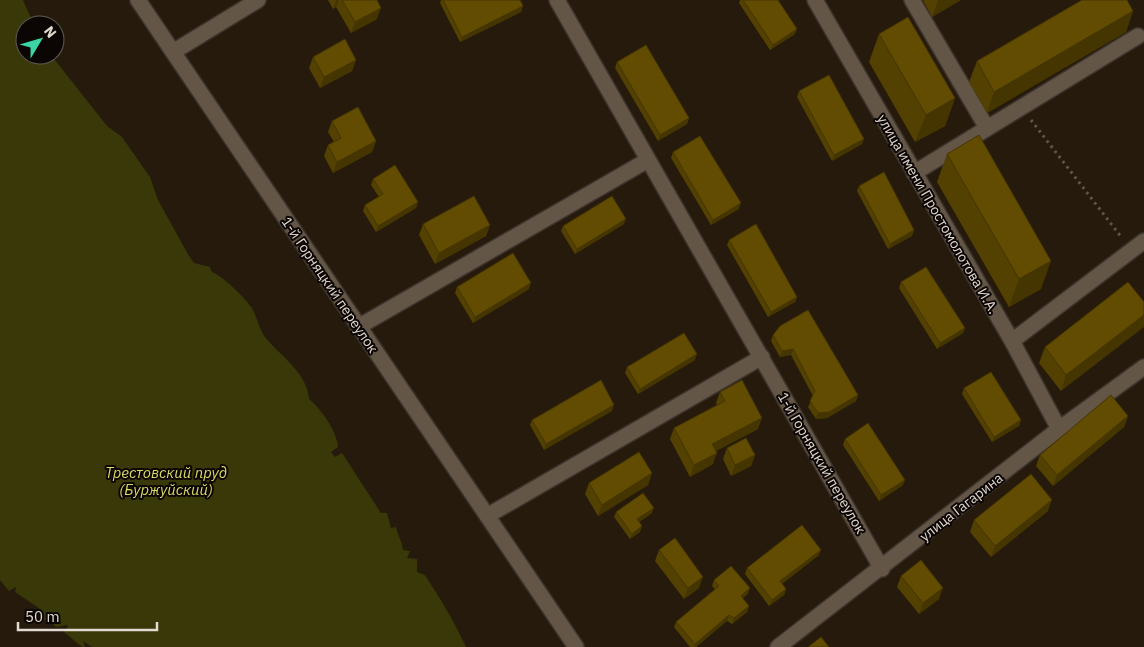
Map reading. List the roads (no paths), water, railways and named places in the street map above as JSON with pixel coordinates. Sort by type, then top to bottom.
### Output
[{"type":"street","name":"1-й Горняцкий переулок","points":[[138,0],[576,647]]},
{"type":"street","points":[[173,52],[258,0]]},
{"type":"street","name":"1-й Горняцкий переулок","points":[[557,0],[882,569]]},
{"type":"street","name":"улица имени Простомолотова И.А.","points":[[815,0],[1012,341],[1059,429]]},
{"type":"street","points":[[912,0],[987,128]]},
{"type":"street","points":[[914,173],[1138,36]]},
{"type":"street","points":[[358,327],[648,160]]},
{"type":"street","points":[[1012,341],[1138,246]]},
{"type":"street","points":[[487,516],[762,357]]},
{"type":"street","name":"улица Гагарина","points":[[778,647],[882,569],[1059,429],[1144,367]]},
{"type":"water","name":"Трестовский пруд (Буржуйский)","points":[[0,0],[23,0],[30,15],[15,15],[15,65],[59,65],[107,126],[122,137],[150,177],[158,200],[194,263],[210,267],[212,272],[234,288],[252,308],[265,337],[298,373],[307,389],[309,399],[323,414],[335,434],[338,447],[331,452],[335,457],[342,453],[381,513],[387,513],[391,528],[396,527],[403,550],[410,551],[407,558],[417,559],[417,572],[425,575],[447,610],[466,647],[92,647],[83,641],[85,647],[82,647],[64,632],[67,625],[56,627],[49,620],[42,620],[39,608],[15,592],[16,587],[9,591],[0,580]]}]
